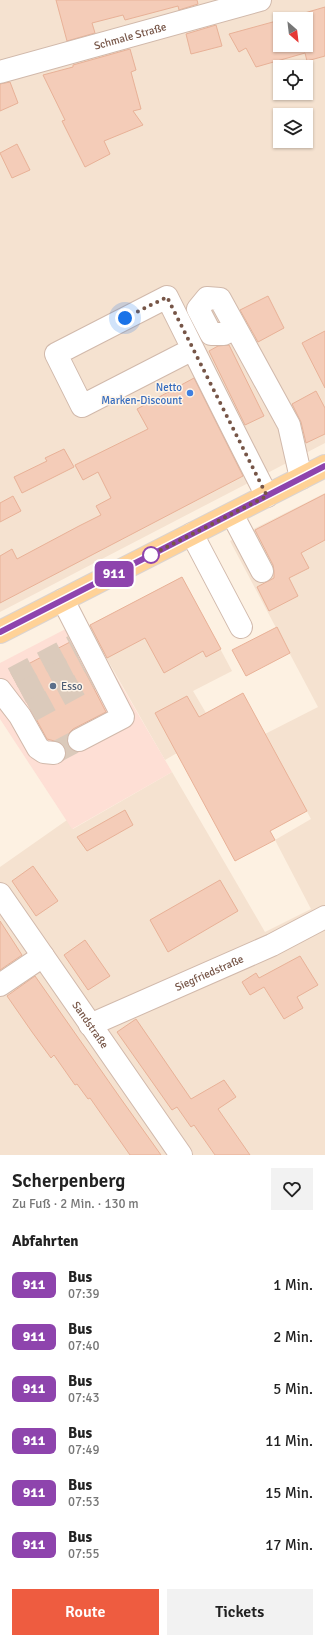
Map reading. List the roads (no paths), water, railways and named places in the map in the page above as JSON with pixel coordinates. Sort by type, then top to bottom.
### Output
[{"type":"main road","points":[[0,632],[325,466]]},
{"type":"street","name":"Schmale Straße","points":[[0,72],[260,0]]},
{"type":"street","points":[[193,349],[82,406],[56,354],[167,297],[267,496]]},
{"type":"street","points":[[235,327],[289,425],[300,478]]},
{"type":"street","points":[[232,514],[262,571]]},
{"type":"street","points":[[192,534],[241,627]]},
{"type":"street","points":[[63,600],[86,660],[122,717],[79,740]]},
{"type":"street","points":[[13,696],[38,748],[44,752],[54,753]]},
{"type":"street","name":"Sandstraße","points":[[0,894],[181,1155]]},
{"type":"street","name":"Siegfriedstraße","points":[[90,1025],[272,945],[325,917]]},
{"type":"street","points":[[0,985],[43,956]]},
{"type":"tunnel","points":[[13,678],[73,646]]},
{"type":"tunnel","points":[[21,693],[81,662]]},
{"type":"tunnel","points":[[31,711],[90,679]]},
{"type":"tunnel","points":[[54,753],[79,740]]},
{"type":"place","name":"Netto Marken-Discount","points":[[190,393]]},
{"type":"place","name":"Esso","points":[[53,686]]}]
